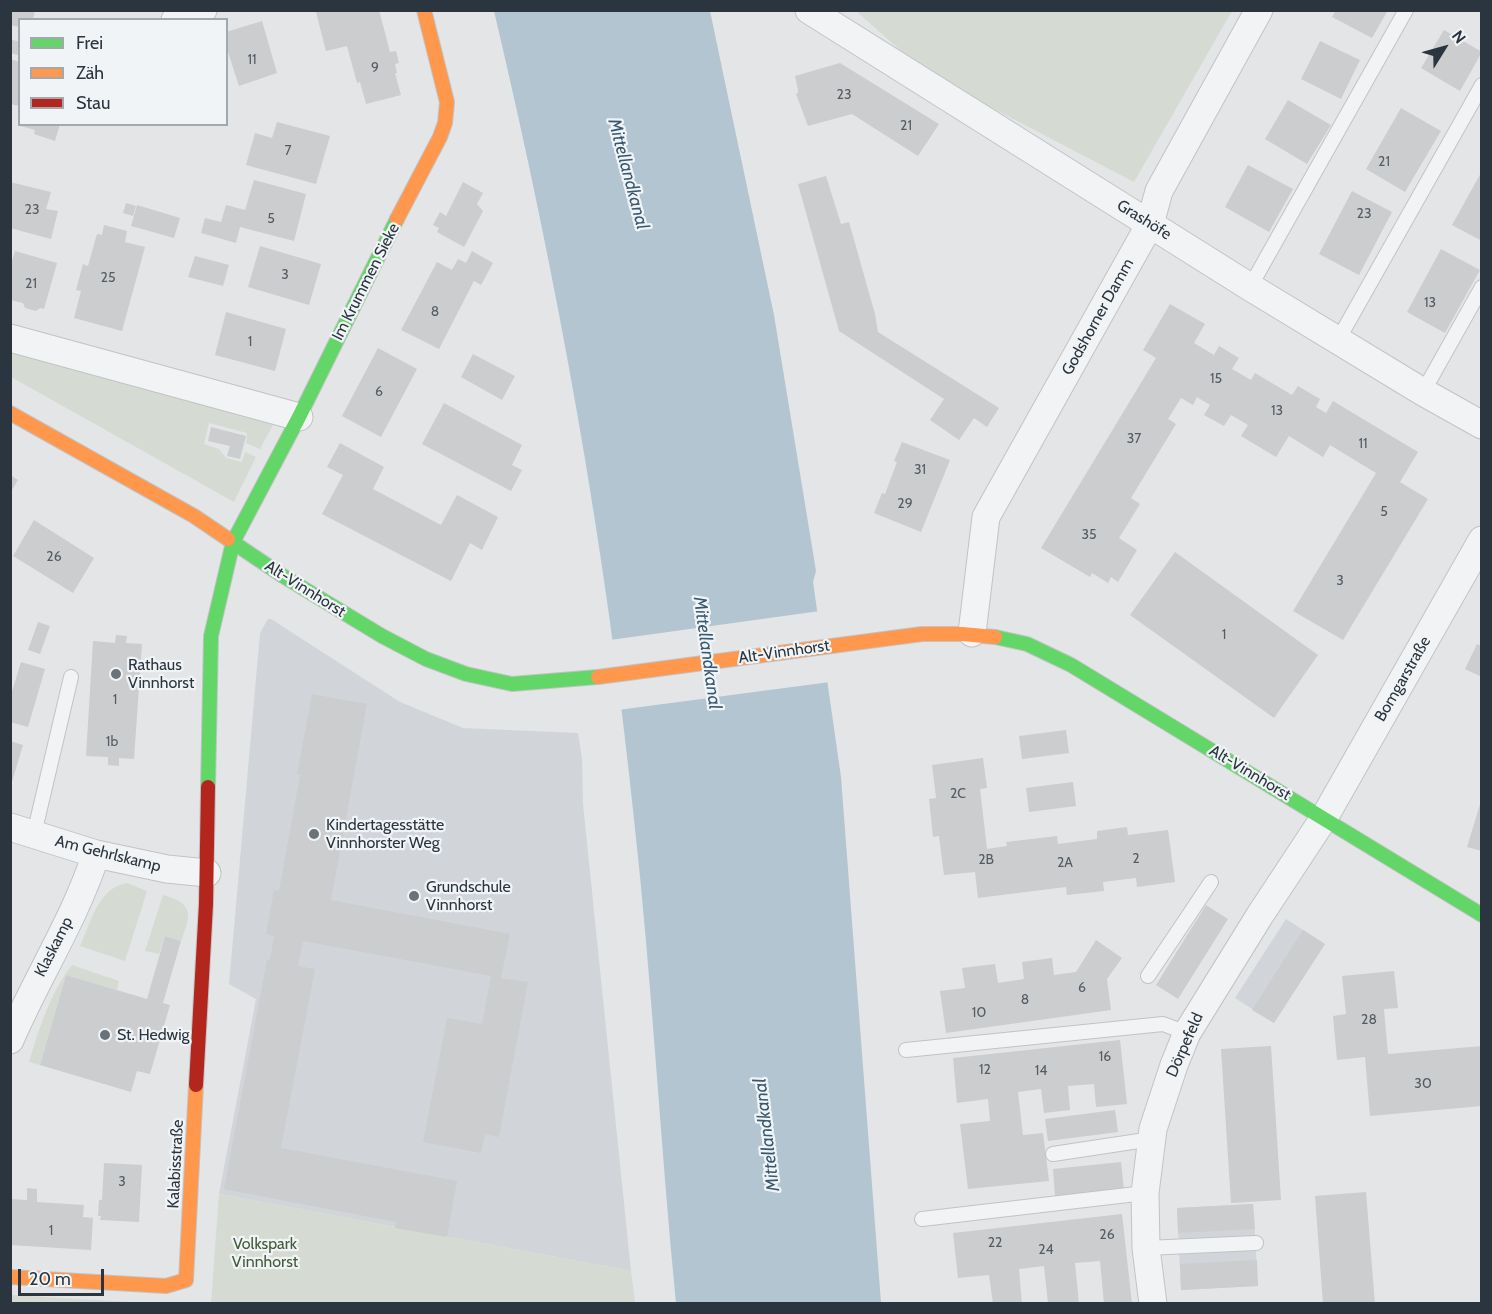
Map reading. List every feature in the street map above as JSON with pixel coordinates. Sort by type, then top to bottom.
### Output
[{"type":"street","points":[[181,18],[203,10]]},
{"type":"street","name":"Im Krummen Sieke","points":[[207,873],[211,636],[232,542],[299,417],[440,137],[445,123],[447,102],[424,10]]},
{"type":"street","name":"Grashöfe","points":[[809,10],[1250,287],[1423,392],[1482,425]]},
{"type":"street","name":"Godshorner Damm","points":[[972,633],[986,517],[1150,224],[1159,191],[1259,10]]},
{"type":"street","points":[[10,338],[299,417]]},
{"type":"street","name":"Alt-Vinnhorst","points":[[10,413],[194,516],[283,576],[382,636],[426,659],[456,671],[512,684],[587,678],[922,633],[972,633],[1029,645],[1073,666],[1482,915]]},
{"type":"street","name":"Bomgarstraße","points":[[1324,818],[1482,540]]},
{"type":"street","name":"Dörpefeld","points":[[1153,1304],[1146,1248],[1145,1193],[1153,1129],[1174,1065],[1187,1033],[1260,915],[1324,818]]},
{"type":"street","name":"Am Gehrlskamp","points":[[22,831],[96,854],[167,868],[207,873]]},
{"type":"street","name":"Klaskamp","points":[[10,1040],[22,1011],[87,881],[96,854]]},
{"type":"street","name":"Kalabisstraße","points":[[10,1277],[166,1286],[186,1280],[207,873]]},
{"type":"lane","points":[[1250,287],[1406,10]]},
{"type":"lane","points":[[1338,340],[1482,85]]},
{"type":"lane","points":[[1423,392],[1482,287]]},
{"type":"lane","points":[[22,831],[71,677]]},
{"type":"lane","points":[[1148,976],[1211,882]]},
{"type":"lane","points":[[906,1050],[1163,1024],[1187,1033]]},
{"type":"lane","points":[[1053,1154],[1152,1139]]},
{"type":"lane","points":[[922,1219],[1145,1193]]},
{"type":"lane","points":[[1146,1248],[1256,1242]]},
{"type":"shaded area","name":"Grundschule Vinnhorst","points":[[268,619],[400,702],[463,728],[578,733],[582,758],[583,804],[631,1271],[219,1194],[256,999],[229,984],[260,633]]},
{"type":"shaded area","points":[[1286,919],[1325,944],[1274,1023],[1235,998]]},
{"type":"shaded area","points":[[1253,1204],[1258,1286],[1181,1290],[1177,1208]]},
{"type":"green space","points":[[856,11],[1232,11],[1134,182],[927,74]]},
{"type":"green space","points":[[10,348],[273,425],[260,449],[246,443],[247,433],[209,423],[204,444],[219,449],[226,458],[242,462],[245,452],[256,457],[234,502],[11,377]]},
{"type":"green space","points":[[127,883],[147,891],[125,961],[80,946],[102,899],[117,886]]},
{"type":"green space","points":[[163,895],[185,906],[188,917],[181,941],[165,936],[159,954],[145,951]]},
{"type":"green space","points":[[72,965],[119,981],[117,990],[66,975],[40,1065],[29,1062],[51,999]]},
{"type":"green space","name":"Volkspark Vinnhorst","points":[[219,1194],[631,1271],[635,1303],[211,1304]]},
{"type":"green space","points":[[11,1295],[149,1303],[11,1303]]},
{"type":"water","name":"Mittellandkanal","points":[[494,11],[710,11],[774,315],[816,571],[813,582],[841,777],[881,1303],[676,1303],[640,879],[623,717],[609,615],[559,312]]},
{"type":"pier","points":[[820,611],[830,682],[618,710],[610,640]]},
{"type":"building","points":[[10,10],[35,10],[33,18],[18,18],[18,27],[10,25]]},
{"type":"building","points":[[379,10],[390,52],[396,51],[399,63],[395,64],[397,73],[395,73],[401,95],[366,104],[360,82],[357,83],[347,46],[326,51],[316,12]]},
{"type":"building","points":[[1336,10],[1388,10],[1372,38],[1332,17]]},
{"type":"building","points":[[262,21],[277,73],[239,86],[228,52],[228,31]]},
{"type":"building","points":[[1444,30],[1482,52],[1460,91],[1421,68]]},
{"type":"building","points":[[10,39],[18,41],[18,55],[10,53]]},
{"type":"building","points":[[1320,41],[1360,60],[1341,99],[1301,79]]},
{"type":"building","points":[[10,59],[18,61],[18,106],[10,104]]},
{"type":"building","points":[[840,63],[939,124],[918,156],[852,114],[808,126],[796,94],[798,90],[795,76]]},
{"type":"building","points":[[1288,100],[1331,125],[1307,164],[1265,139]]},
{"type":"building","points":[[1401,108],[1441,131],[1405,192],[1366,169]]},
{"type":"building","points":[[277,122],[330,136],[316,184],[246,165],[255,133],[272,138]]},
{"type":"building","points":[[21,126],[59,126],[55,141],[34,134],[35,130]]},
{"type":"building","points":[[1248,165],[1293,189],[1269,232],[1225,207]]},
{"type":"building","points":[[1482,171],[1482,241],[1452,225]]},
{"type":"building","points":[[826,176],[841,224],[849,222],[878,332],[999,408],[987,427],[974,418],[959,440],[930,420],[944,399],[839,331],[798,184]]},
{"type":"building","points":[[254,180],[306,194],[294,241],[240,227],[236,243],[201,233],[205,218],[221,222],[226,205],[245,210]]},
{"type":"building","points":[[10,182],[51,192],[46,209],[58,211],[51,239],[10,228]]},
{"type":"building","points":[[463,182],[483,193],[477,204],[483,211],[464,247],[437,232],[439,228],[433,225],[440,212],[446,216]]},
{"type":"building","points":[[1352,191],[1392,212],[1359,275],[1319,254]]},
{"type":"building","points":[[126,203],[136,206],[133,216],[123,213]]},
{"type":"building","points":[[137,205],[180,218],[174,238],[131,226]]},
{"type":"building","points":[[104,225],[127,231],[125,242],[145,247],[122,331],[74,318],[81,291],[76,290],[83,264],[88,266],[97,234],[102,235]]},
{"type":"building","points":[[260,246],[321,264],[309,305],[248,287]]},
{"type":"building","points":[[1441,249],[1480,270],[1445,333],[1407,312]]},
{"type":"building","points":[[15,251],[57,263],[44,309],[40,308],[36,311],[25,308],[23,303],[10,300],[10,268]]},
{"type":"building","points":[[472,251],[493,263],[481,285],[474,281],[439,349],[401,330],[437,262],[452,270],[458,259],[466,263]]},
{"type":"building","points":[[195,256],[229,265],[223,286],[188,277]]},
{"type":"building","points":[[1170,304],[1205,324],[1194,343],[1214,355],[1219,346],[1239,358],[1232,369],[1251,380],[1255,373],[1292,395],[1298,386],[1320,399],[1316,407],[1326,413],[1333,401],[1418,452],[1400,482],[1428,499],[1343,640],[1293,611],[1376,473],[1330,445],[1323,457],[1289,436],[1276,457],[1241,436],[1248,425],[1231,415],[1224,426],[1204,415],[1210,405],[1197,397],[1193,405],[1181,398],[1168,419],[1176,424],[1131,498],[1140,504],[1119,538],[1137,550],[1118,582],[1111,577],[1108,583],[1092,573],[1090,577],[1041,548],[1156,358],[1143,350]]},
{"type":"building","points":[[226,312],[286,329],[275,371],[215,355]]},
{"type":"building","points":[[378,348],[417,369],[381,437],[342,416]]},
{"type":"building","points":[[473,354],[515,376],[502,400],[461,377]]},
{"type":"building","points":[[444,403],[522,445],[512,465],[522,470],[511,491],[422,444]]},
{"type":"building","points":[[211,427],[246,436],[240,459],[227,456],[230,446],[208,441]]},
{"type":"building","points":[[902,442],[950,460],[921,532],[874,513],[882,493],[885,494]]},
{"type":"building","points":[[340,443],[384,467],[373,489],[441,525],[457,495],[498,517],[482,550],[470,543],[451,581],[322,514],[343,475],[327,467]]},
{"type":"building","points":[[10,475],[18,480],[10,493]]},
{"type":"building","points":[[34,520],[94,558],[73,593],[13,556]]},
{"type":"building","points":[[1175,552],[1318,655],[1274,718],[1130,615]]},
{"type":"building","points":[[38,622],[50,626],[40,654],[28,650]]},
{"type":"building","name":"Rathaus Vinnhorst","points":[[116,635],[127,636],[126,643],[142,644],[134,759],[119,758],[119,766],[108,765],[108,757],[86,756],[93,641],[115,643]]},
{"type":"building","points":[[1477,644],[1482,646],[1482,677],[1465,669]]},
{"type":"building","points":[[21,662],[45,669],[28,727],[10,722],[10,698]]},
{"type":"building","points":[[312,694],[367,704],[331,900],[510,934],[501,978],[528,982],[499,1137],[485,1134],[481,1153],[423,1142],[447,1018],[482,1024],[491,976],[303,941],[298,966],[315,969],[281,1148],[457,1181],[447,1237],[395,1228],[396,1222],[224,1189],[267,960],[270,960],[274,936],[266,934],[274,890],[279,891]]},
{"type":"building","points":[[1066,730],[1069,753],[1022,759],[1019,736]]},
{"type":"building","points":[[10,741],[23,745],[11,785],[10,785]]},
{"type":"building","points":[[983,758],[987,788],[980,789],[987,849],[1007,846],[1006,842],[1057,836],[1058,844],[1097,839],[1097,831],[1127,827],[1128,835],[1168,830],[1175,882],[1137,887],[1136,878],[1103,882],[1104,891],[1067,895],[1066,887],[978,898],[975,872],[944,875],[939,836],[933,837],[929,799],[936,798],[932,765]]},
{"type":"building","points":[[1073,782],[1076,806],[1029,812],[1026,788]]},
{"type":"building","points":[[1482,801],[1482,851],[1467,847]]},
{"type":"building","points":[[1206,905],[1228,919],[1178,999],[1156,985]]},
{"type":"building","points":[[1303,930],[1325,944],[1274,1023],[1252,1010]]},
{"type":"building","name":"St. Hedwig","points":[[165,936],[181,941],[163,1003],[170,1005],[150,1074],[137,1071],[131,1092],[40,1065],[66,975],[147,999]]},
{"type":"building","points":[[1096,940],[1122,958],[1107,979],[1111,1010],[946,1033],[940,991],[965,988],[962,968],[995,964],[998,983],[1024,979],[1022,962],[1052,958],[1054,975],[1076,972]]},
{"type":"building","points":[[1394,971],[1398,1008],[1384,1009],[1388,1054],[1482,1046],[1482,1106],[1370,1116],[1365,1057],[1337,1060],[1333,1016],[1346,1014],[1342,976]]},
{"type":"building","points":[[1120,1040],[1127,1104],[1096,1107],[1094,1084],[1068,1086],[1070,1110],[1044,1113],[1041,1089],[1018,1092],[1023,1135],[1043,1133],[1049,1181],[968,1189],[960,1124],[990,1121],[988,1099],[957,1103],[953,1058]]},
{"type":"building","points":[[1271,1046],[1281,1200],[1231,1203],[1221,1049]]},
{"type":"building","points":[[1115,1110],[1118,1132],[1048,1141],[1045,1119]]},
{"type":"building","points":[[1121,1162],[1124,1190],[1055,1196],[1053,1169]]},
{"type":"building","points":[[104,1163],[142,1165],[139,1222],[100,1220],[99,1200],[102,1200]]},
{"type":"building","points":[[27,1188],[37,1189],[37,1202],[84,1205],[83,1217],[93,1218],[91,1250],[10,1245],[10,1199],[27,1200]]},
{"type":"building","points":[[1366,1192],[1375,1304],[1323,1304],[1315,1196]]},
{"type":"building","points":[[1253,1204],[1255,1229],[1178,1233],[1177,1208]]},
{"type":"building","points":[[1122,1214],[1132,1304],[1104,1304],[1100,1261],[1075,1263],[1079,1304],[1048,1304],[1044,1266],[1019,1269],[1022,1304],[993,1304],[989,1275],[958,1278],[953,1233]]},
{"type":"building","points":[[1257,1260],[1258,1286],[1181,1290],[1180,1264]]},
{"type":"traffic: fast","points":[[208,787],[211,636],[233,542],[299,417],[397,219]]},
{"type":"traffic: fast","points":[[228,539],[283,576],[382,636],[426,659],[466,674],[512,684],[598,677]]},
{"type":"traffic: fast","points":[[995,637],[1027,644],[1071,665],[1482,915]]},
{"type":"traffic: slow","points":[[397,219],[445,123],[447,102],[424,10]]},
{"type":"traffic: slow","points":[[10,413],[194,516],[228,539]]},
{"type":"traffic: slow","points":[[598,677],[922,634],[995,637]]},
{"type":"traffic: slow","points":[[10,1277],[166,1286],[186,1280],[196,1085]]},
{"type":"traffic: jam","points":[[196,1085],[206,904],[208,787]]},
{"type":"place","name":"Rathaus Vinnhorst","points":[[116,674]]},
{"type":"place","name":"Kindertagesstätte Vinnhorster Weg","points":[[314,834]]},
{"type":"place","name":"Grundschule Vinnhorst","points":[[414,896]]},
{"type":"place","name":"St. Hedwig","points":[[105,1035]]}]
